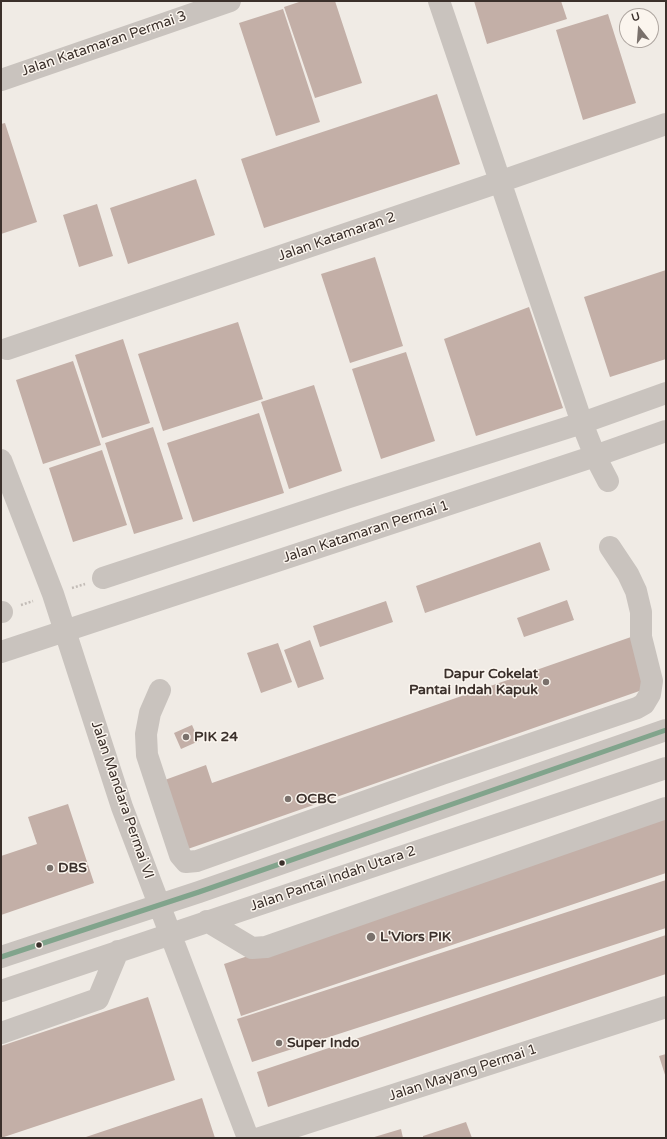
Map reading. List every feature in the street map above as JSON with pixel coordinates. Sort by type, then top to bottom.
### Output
[{"type":"street","name":"Jalan Katamaran Permai 3","points":[[1,80],[230,1]]},
{"type":"street","points":[[439,1],[502,181],[582,423],[595,456],[608,480]]},
{"type":"street","name":"Jalan Katamaran 2","points":[[7,348],[666,124]]},
{"type":"street","points":[[103,578],[349,497],[582,423],[666,393]]},
{"type":"street","name":"Jalan Katamaran Permai 1","points":[[1,652],[595,456],[666,431]]},
{"type":"street","name":"Jalan Mandara Permai VI","points":[[1,460],[53,594],[122,808],[158,906],[248,1138]]},
{"type":"street","points":[[160,690],[150,713],[146,734],[147,755],[180,855],[186,862],[190,862],[442,774],[638,708],[644,704],[650,694],[652,681],[641,637],[641,612],[636,591],[628,574],[610,547]]},
{"type":"street","points":[[1,957],[158,906],[666,730]]},
{"type":"street","name":"Jalan Pantai Indah Utara 2","points":[[1,991],[666,768]]},
{"type":"street","points":[[207,922],[252,948],[266,947],[666,808]]},
{"type":"street","points":[[190,862],[199,892]]},
{"type":"street","points":[[1,1033],[98,999],[118,951]]},
{"type":"street","name":"Jalan Mayang Permai 1","points":[[260,1138],[666,1008]]},
{"type":"building","points":[[302,1],[335,1],[362,83],[315,98],[284,7]]},
{"type":"building","points":[[474,1],[561,1],[567,19],[487,44]]},
{"type":"building","points":[[283,9],[320,122],[276,136],[239,23]]},
{"type":"building","points":[[608,14],[636,103],[583,120],[556,30]]},
{"type":"building","points":[[437,94],[460,164],[264,228],[241,159]]},
{"type":"building","points":[[5,123],[37,222],[1,234],[1,124]]},
{"type":"building","points":[[196,179],[215,235],[128,264],[110,208]]},
{"type":"building","points":[[97,204],[113,256],[79,267],[63,215]]},
{"type":"building","points":[[375,257],[403,346],[350,363],[321,274]]},
{"type":"building","points":[[666,270],[666,359],[610,377],[584,297]]},
{"type":"building","points":[[529,307],[563,408],[476,436],[444,339]]},
{"type":"building","points":[[238,322],[263,399],[163,431],[138,354]]},
{"type":"building","points":[[123,339],[150,423],[102,438],[75,355]]},
{"type":"building","points":[[406,352],[435,441],[381,459],[352,369]]},
{"type":"building","points":[[73,361],[101,445],[43,464],[16,380]]},
{"type":"building","points":[[314,385],[342,471],[289,489],[261,402]]},
{"type":"building","points":[[259,413],[284,493],[193,522],[167,443]]},
{"type":"building","points":[[153,427],[183,519],[134,534],[105,443]]},
{"type":"building","points":[[102,450],[127,525],[73,542],[49,468]]},
{"type":"building","points":[[540,542],[550,570],[425,613],[416,586]]},
{"type":"building","points":[[567,600],[574,620],[524,637],[517,618]]},
{"type":"building","points":[[386,601],[393,622],[320,647],[313,626]]},
{"type":"building","points":[[631,637],[648,688],[185,850],[162,781],[206,765],[212,783]]},
{"type":"building","points":[[310,640],[324,679],[298,688],[284,650]]},
{"type":"building","points":[[278,643],[292,682],[261,693],[247,653]]},
{"type":"building","name":"PIK 24","points":[[192,725],[199,741],[181,749],[174,733]]},
{"type":"building","points":[[68,804],[94,883],[1,915],[1,856],[37,844],[28,817]]},
{"type":"building","points":[[666,816],[666,873],[241,1016],[224,964]]},
{"type":"building","points":[[666,880],[666,928],[252,1062],[237,1019]]},
{"type":"building","points":[[666,935],[666,974],[268,1107],[257,1072]]},
{"type":"building","points":[[148,997],[175,1080],[1,1138],[1,1046]]},
{"type":"building","points":[[666,1054],[666,1078],[659,1056]]},
{"type":"building","points":[[202,1098],[215,1138],[83,1138]]},
{"type":"building","points":[[466,1122],[472,1138],[423,1138],[423,1136]]},
{"type":"building","points":[[401,1129],[403,1138],[371,1138]]},
{"type":"transit line","points":[[1,957],[199,892],[666,730]]},
{"type":"place","name":"Dapur Cokelat Pantai Indah Kapuk","points":[[546,682]]},
{"type":"place","name":"PIK 24","points":[[186,737]]},
{"type":"place","name":"OCBC","points":[[288,799]]},
{"type":"place","name":"DBS","points":[[50,868]]},
{"type":"place","name":"L'Viors PIK","points":[[371,937]]},
{"type":"place","name":"Super Indo","points":[[279,1043]]}]
